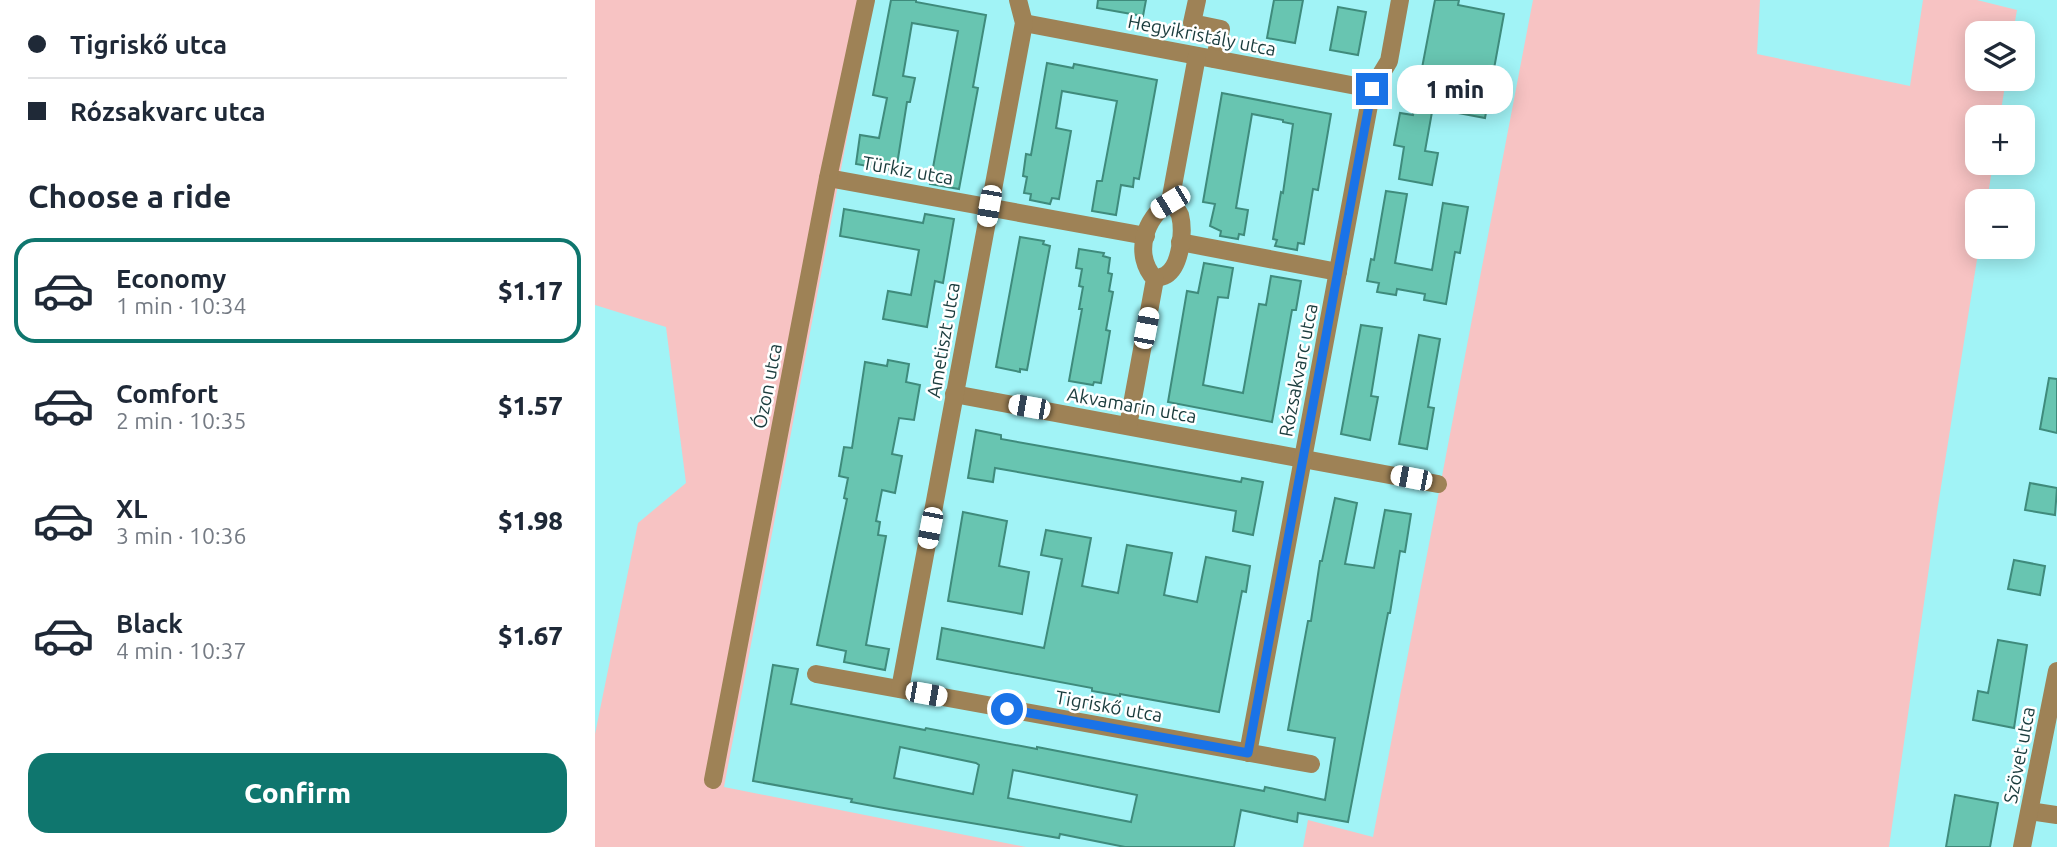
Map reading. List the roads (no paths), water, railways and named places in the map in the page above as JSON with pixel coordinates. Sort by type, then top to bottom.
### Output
[{"type":"street","name":"Ózon utca","points":[[713,780],[828,178],[866,0]]},
{"type":"street","name":"Ametiszt utca","points":[[900,689],[1024,23],[1018,0]]},
{"type":"street","points":[[1196,0],[1192,23],[1221,29],[1215,59]]},
{"type":"street","name":"Rózsakvarc utca","points":[[1248,753],[1372,89],[1389,61],[1401,0]]},
{"type":"street","name":"Hegyikristály utca","points":[[1024,23],[1372,89]]},
{"type":"street","points":[[1170,202],[1197,56]]},
{"type":"street","name":"Türkiz utca","points":[[828,178],[1146,236]]},
{"type":"street","points":[[1155,279],[1146,269],[1143,256],[1149,220],[1157,209],[1170,202]]},
{"type":"street","points":[[1155,279],[1167,275],[1176,265],[1182,228],[1179,212],[1170,202]]},
{"type":"street","points":[[1180,242],[1338,272]]},
{"type":"street","points":[[1128,426],[1155,279]]},
{"type":"street","name":"Akvamarin utca","points":[[954,394],[1438,484]]},
{"type":"street","name":"Szövet utca","points":[[2022,847],[2057,671]]},
{"type":"street","name":"Tigriskő utca","points":[[816,674],[1311,764]]},
{"type":"street","points":[[2030,811],[2057,815]]}]
